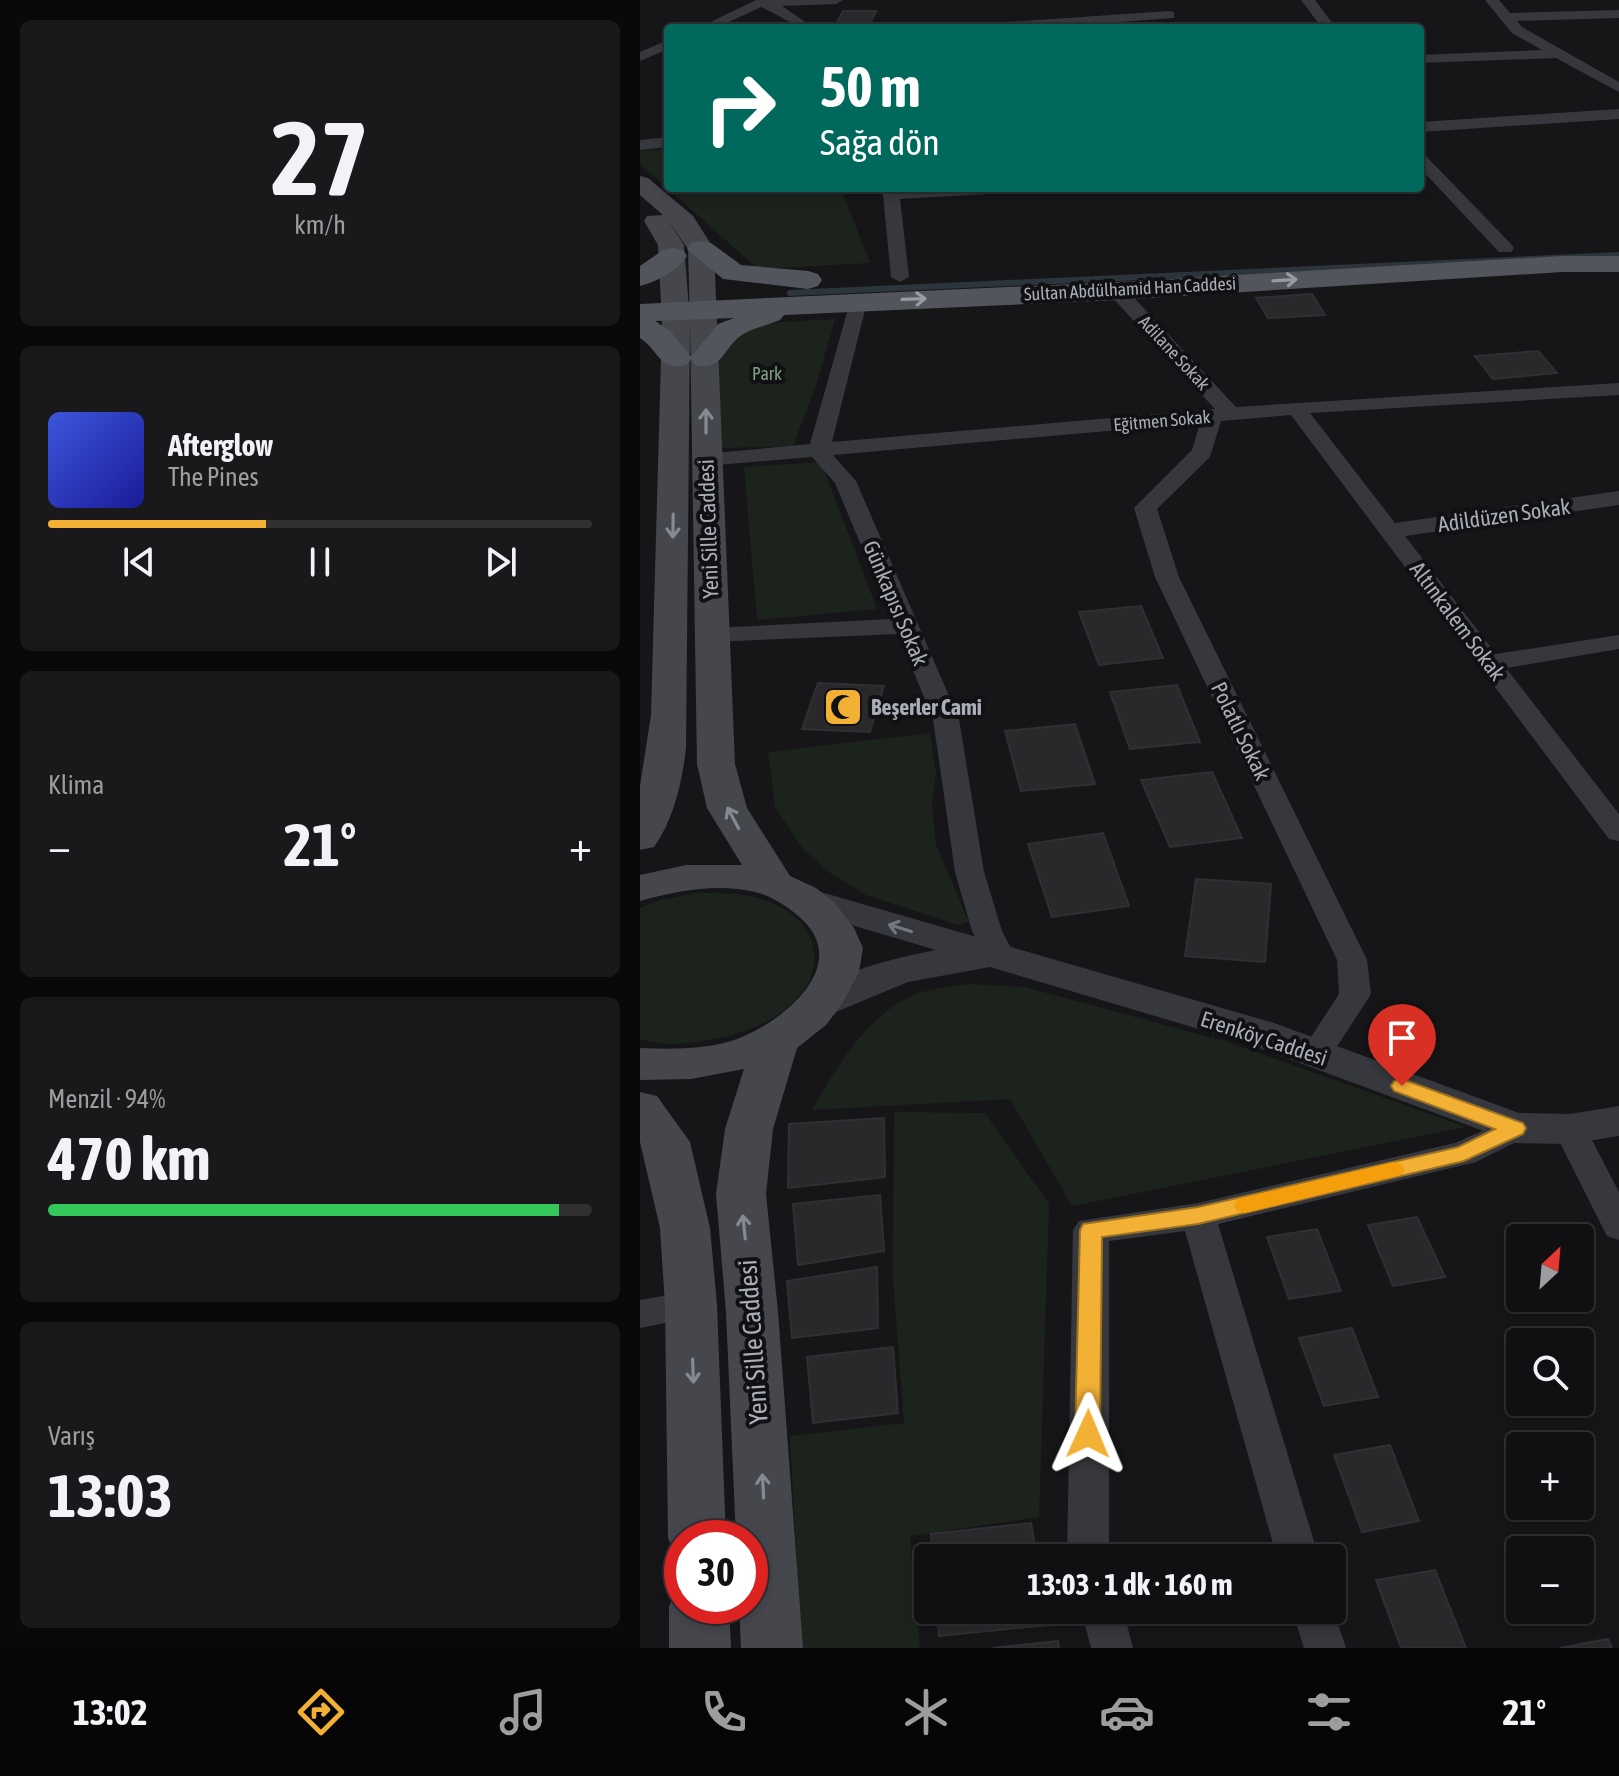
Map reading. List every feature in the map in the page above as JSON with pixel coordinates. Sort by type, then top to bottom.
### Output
[{"type":"main road","points":[[640,183],[684,221],[687,252]]},
{"type":"main road","name":"Yeni Sille Caddesi","points":[[640,208],[687,252],[691,358],[668,755],[658,799],[640,838]]},
{"type":"main road","name":"Sultan Abdülhamid Han Caddesi","points":[[640,313],[689,299],[821,292],[900,277],[1505,248],[1617,262]]},
{"type":"main road","points":[[640,277],[687,252]]},
{"type":"main road","points":[[687,252],[733,273],[821,292]]},
{"type":"main road","name":"Sultan Abdülhamid Han Caddesi","points":[[821,292],[858,302],[1117,291],[1617,262]]},
{"type":"main road","name":"Sultan Abdülhamid Han Caddesi","points":[[640,290],[689,299]]},
{"type":"main road","points":[[640,325],[691,358],[715,344],[736,326],[821,292]]},
{"type":"main road","name":"Yeni Sille Caddesi","points":[[691,358],[705,460],[716,764],[727,808],[791,892],[830,922],[841,948],[837,977],[819,1006]]},
{"type":"main road","points":[[640,888],[700,876],[739,877],[791,892]]},
{"type":"main road","points":[[640,1064],[688,1065],[734,1056],[776,1040],[819,1006]]},
{"type":"main road","name":"Yeni Sille Caddesi","points":[[772,1648],[752,1312],[741,1194],[749,1129],[776,1040]]},
{"type":"main road","points":[[640,1108],[666,1142],[685,1228],[691,1305],[697,1520]]},
{"type":"main road","points":[[699,1624],[700,1648]]},
{"type":"street","points":[[713,24],[759,2],[836,0]]},
{"type":"street","points":[[1155,0],[1178,24]]},
{"type":"street","points":[[1308,0],[1326,24]]},
{"type":"street","points":[[1492,0],[1517,30],[1619,88]]},
{"type":"street","points":[[759,2],[785,12],[802,24]]},
{"type":"street","points":[[1506,17],[1619,14]]},
{"type":"street","points":[[1037,24],[1169,15]]},
{"type":"street","points":[[645,62],[664,47]]},
{"type":"street","points":[[1424,59],[1556,54]]},
{"type":"street","points":[[1424,127],[1619,114]]},
{"type":"street","points":[[640,145],[664,142]]},
{"type":"street","points":[[1424,164],[1505,248]]},
{"type":"street","points":[[889,192],[900,277]]},
{"type":"street","name":"Adilane Sokak","points":[[1117,291],[1222,415]]},
{"type":"street","points":[[819,452],[858,302]]},
{"type":"street","name":"Eğitmen Sokak","points":[[705,460],[1296,408],[1619,389]]},
{"type":"street","name":"Altınkalem Sokak","points":[[1296,408],[1619,833]]},
{"type":"street","name":"Polatlı Sokak","points":[[1222,415],[1202,452],[1145,508],[1167,577],[1352,960],[1355,994],[1316,1054]]},
{"type":"street","name":"Günkapısı Sokak","points":[[819,452],[845,481],[946,719],[954,760],[959,820],[986,933],[1001,958]]},
{"type":"street","name":"Adildüzen Sokak","points":[[1389,531],[1619,498]]},
{"type":"street","points":[[712,635],[906,626]]},
{"type":"street","points":[[1490,663],[1619,642]]},
{"type":"street","name":"Erenköy Caddesi","points":[[791,892],[1001,958],[1260,1033],[1516,1128],[1570,1129],[1619,1121]]},
{"type":"street","points":[[819,1006],[853,987],[889,973],[927,963],[1001,958]]},
{"type":"street","points":[[1088,1544],[1091,1230],[1198,1216],[1464,1153],[1516,1128]]},
{"type":"street","points":[[1570,1129],[1619,1227]]},
{"type":"street","points":[[1198,1216],[1294,1544]]},
{"type":"street","points":[[640,1314],[691,1305]]},
{"type":"street","points":[[1106,1624],[1112,1648]]},
{"type":"street","points":[[1317,1624],[1325,1648]]},
{"type":"green space","points":[[664,149],[664,185],[640,164],[640,151]]},
{"type":"green space","points":[[671,192],[843,192],[870,263],[758,269]]},
{"type":"green space","name":"Park","points":[[835,319],[816,385],[793,446],[722,448],[714,332],[729,325]]},
{"type":"green space","points":[[821,462],[877,609],[757,620],[744,467]]},
{"type":"green space","points":[[930,733],[936,773],[932,804],[936,845],[969,922],[958,925],[866,895],[830,873],[803,849],[775,807],[768,752]]},
{"type":"green space","points":[[696,893],[747,896],[764,900],[794,916],[812,940],[815,954],[813,969],[796,999],[777,1015],[755,1027],[691,1043],[640,1039],[640,908]]},
{"type":"green space","points":[[967,984],[1025,987],[1231,1043],[1466,1127],[1072,1206],[1010,1099],[812,1110],[843,1059],[885,1013],[919,993]]},
{"type":"green space","points":[[894,1112],[985,1113],[1049,1204],[1039,1517],[910,1536],[914,1624],[918,1624],[920,1648],[801,1648],[790,1436],[904,1423],[893,1279]]},
{"type":"building","points":[[843,11],[876,11],[870,24],[836,24]]},
{"type":"building","points":[[1312,294],[1325,315],[1268,318],[1256,298]]},
{"type":"building","points":[[1538,351],[1557,373],[1493,379],[1475,356]]},
{"type":"building","points":[[1141,606],[1163,658],[1099,665],[1079,612]]},
{"type":"building","name":"Beşerler Cami","points":[[818,683],[884,686],[870,732],[802,729]]},
{"type":"building","points":[[1177,685],[1200,742],[1130,749],[1110,692]]},
{"type":"building","points":[[1075,724],[1095,784],[1021,791],[1005,731]]},
{"type":"building","points":[[1212,772],[1242,838],[1170,847],[1141,780]]},
{"type":"building","points":[[1103,833],[1129,906],[1052,917],[1028,844]]},
{"type":"building","points":[[1196,879],[1271,884],[1265,962],[1185,956]]},
{"type":"building","points":[[884,1118],[885,1177],[788,1188],[789,1124]]},
{"type":"building","points":[[880,1195],[884,1251],[798,1265],[793,1204]]},
{"type":"building","points":[[1417,1217],[1445,1277],[1393,1286],[1368,1225]]},
{"type":"building","points":[[1317,1229],[1341,1291],[1289,1299],[1267,1237]]},
{"type":"building","points":[[877,1267],[878,1328],[792,1338],[787,1281]]},
{"type":"building","points":[[1352,1328],[1378,1397],[1324,1406],[1299,1338]]},
{"type":"building","points":[[893,1347],[898,1413],[813,1423],[807,1357]]},
{"type":"building","points":[[1390,1445],[1419,1521],[1362,1532],[1334,1455]]},
{"type":"building","points":[[1031,1523],[1035,1544],[932,1544],[931,1534]]},
{"type":"building","points":[[1435,1570],[1466,1648],[1401,1648],[1376,1580]]},
{"type":"building","points":[[938,1624],[1049,1625],[939,1636]]},
{"type":"building","points":[[1608,1639],[1612,1648],[1560,1648]]},
{"type":"building","points":[[1058,1641],[1059,1648],[993,1648]]},
{"type":"waterway","points":[[790,293],[1619,255]]},
{"type":"slow traffic","points":[[1245,1205],[1394,1170]]},
{"type":"place","name":"Beşerler Cami","points":[[843,707]]},
{"type":"route","points":[[1088,1434],[1091,1230],[1198,1216],[1464,1153],[1516,1128],[1402,1086]]}]
